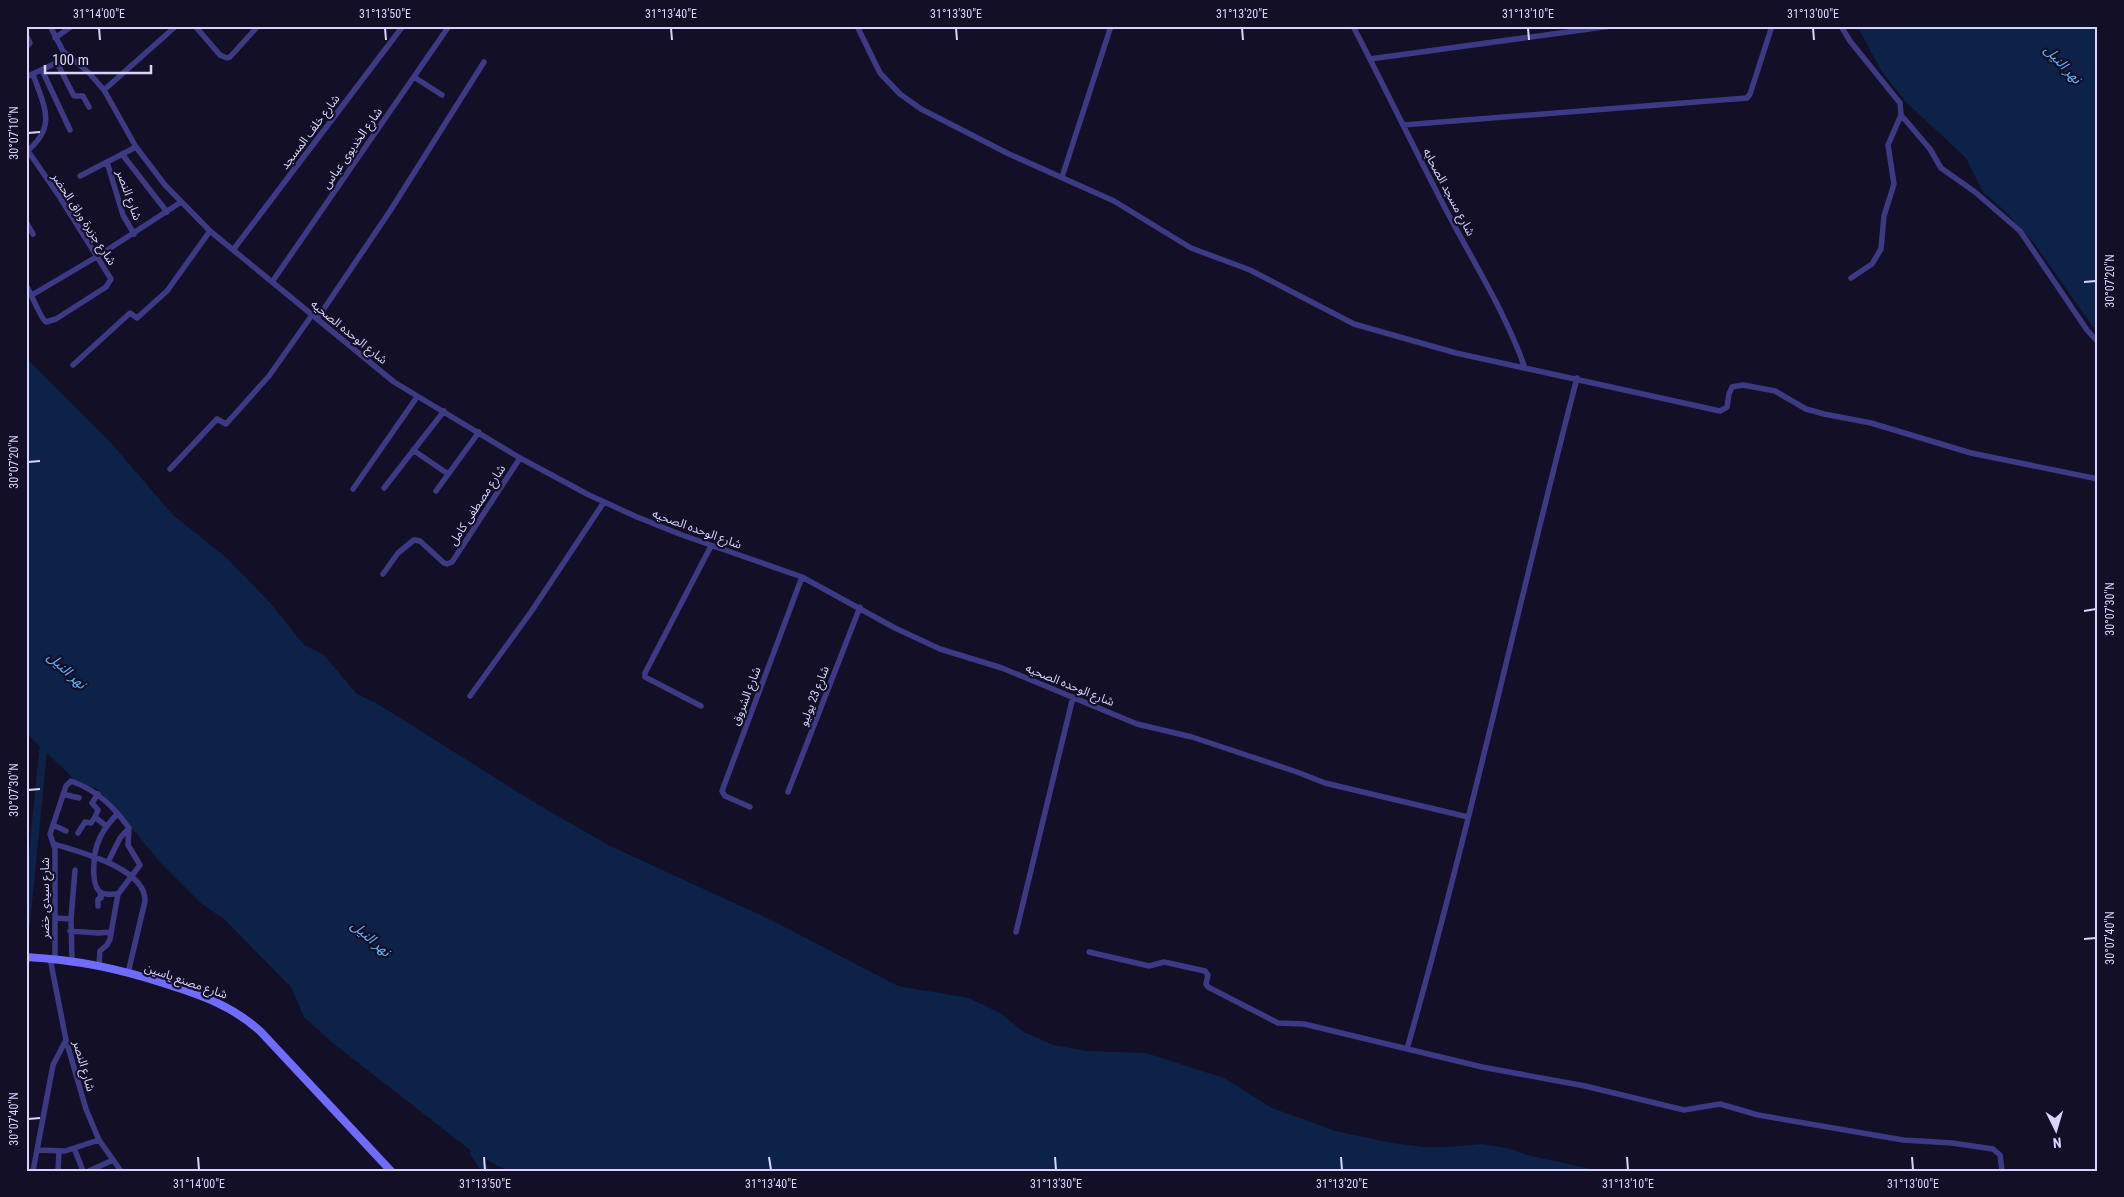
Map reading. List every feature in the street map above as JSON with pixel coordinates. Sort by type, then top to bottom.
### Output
[{"type":"main road","name":"شارع مصنع ياسين","points":[[30,958],[53,958],[99,965],[209,998],[223,1005],[249,1022],[391,1171]]},
{"type":"street","name":"شارع الوحده الصحيه","points":[[50,26],[55,38],[69,57],[89,73],[104,90],[136,147],[181,202],[210,232],[394,382],[520,458],[604,502],[660,527],[802,577],[860,607],[895,628],[940,649],[1002,668],[1137,724],[1192,737],[1325,783],[1468,817]]},
{"type":"street","points":[[55,38],[72,26]]},
{"type":"street","points":[[104,90],[176,26]]},
{"type":"street","points":[[195,26],[223,58],[230,57],[258,26]]},
{"type":"street","name":"شارع خلف المسجد","points":[[233,250],[403,26]]},
{"type":"street","name":"شارع الخديوى عباس","points":[[272,282],[449,26]]},
{"type":"street","points":[[857,26],[876,66],[908,100],[950,124],[1130,209],[1175,240],[1250,270],[1354,324],[1456,353],[1578,378],[1720,411],[1727,407],[1732,388],[1743,385],[1774,392],[1806,409],[1824,414],[1871,423],[1980,455],[2098,479]]},
{"type":"street","points":[[1062,177],[1111,26]]},
{"type":"street","name":"شارع مسجد الصحابه","points":[[1353,26],[1449,215],[1513,333],[1526,368]]},
{"type":"street","points":[[1370,60],[1612,26]]},
{"type":"street","points":[[1403,125],[1747,98],[1750,94],[1772,26]]},
{"type":"street","points":[[1841,26],[1850,41],[1900,103],[1901,114],[1888,145],[1894,184],[1884,216],[1881,249],[1872,264],[1851,278]]},
{"type":"street","points":[[26,35],[30,43],[26,47]]},
{"type":"street","points":[[26,77],[69,57]]},
{"type":"street","points":[[170,470],[217,419],[226,424],[269,376],[390,211],[484,62]]},
{"type":"street","points":[[57,63],[74,96],[83,96],[89,107]]},
{"type":"street","points":[[42,70],[70,130]]},
{"type":"street","points":[[27,152],[44,134],[46,120],[45,109],[33,74]]},
{"type":"street","points":[[414,77],[442,95]]},
{"type":"street","points":[[1901,114],[1930,149],[1941,168],[1975,192],[2020,231],[2087,330],[2098,342]]},
{"type":"street","points":[[80,176],[136,147]]},
{"type":"street","name":"شارع جزيرة وراق الحضر","points":[[27,152],[60,196],[110,276],[109,284],[52,322],[44,321],[32,295]]},
{"type":"street","points":[[122,154],[167,212]]},
{"type":"street","name":"شارع النصر","points":[[107,162],[123,215],[134,234]]},
{"type":"street","points":[[26,285],[32,295],[134,234],[181,202]]},
{"type":"street","points":[[26,222],[33,234]]},
{"type":"street","points":[[73,365],[130,314],[137,318],[161,297],[210,232]]},
{"type":"street","points":[[1407,1049],[1468,817],[1540,521],[1578,378]]},
{"type":"street","points":[[353,489],[417,397]]},
{"type":"street","points":[[384,488],[444,411]]},
{"type":"street","points":[[436,491],[479,432]]},
{"type":"street","points":[[413,450],[448,474]]},
{"type":"street","name":"شارع مصطفى كامل","points":[[383,574],[398,553],[414,540],[420,541],[444,563],[452,562],[520,458]]},
{"type":"street","points":[[470,696],[531,612],[604,502]]},
{"type":"street","points":[[701,706],[646,677],[645,673],[711,546]]},
{"type":"street","name":"شارع الشروق","points":[[750,806],[725,796],[722,791],[802,577]]},
{"type":"street","name":"شارع 23 يوليو","points":[[788,792],[860,607]]},
{"type":"street","points":[[1016,932],[1074,698]]},
{"type":"street","name":"شارع سيدى خضر","points":[[53,958],[55,918],[54,844],[50,838],[53,825],[69,782],[82,785],[98,794]]},
{"type":"street","points":[[63,794],[79,798]]},
{"type":"street","points":[[78,833],[85,822],[90,823],[95,818],[98,810],[92,803],[98,794],[129,828],[128,844],[140,863],[139,868],[118,894],[109,943],[100,950],[99,965]]},
{"type":"street","points":[[98,906],[98,899],[101,898],[95,881],[94,857],[98,841],[106,826],[118,814]]},
{"type":"street","points":[[95,818],[106,826]]},
{"type":"street","points":[[53,825],[66,831]]},
{"type":"street","points":[[108,862],[112,850],[129,828]]},
{"type":"street","points":[[54,844],[108,862],[132,877],[141,886],[145,896],[128,973]]},
{"type":"street","points":[[72,960],[70,931],[76,870]]},
{"type":"street","points":[[100,892],[118,894]]},
{"type":"street","points":[[55,918],[71,919]]},
{"type":"street","points":[[70,931],[111,932]]},
{"type":"street","points":[[1089,952],[1149,966],[1164,962],[1204,971],[1208,975],[1206,984],[1208,987],[1260,1012],[1278,1023],[1304,1024],[1517,1075],[1584,1086],[1684,1110],[1720,1104],[1758,1115],[1903,1140],[1952,1143],[1993,1149],[2000,1155],[2002,1171]]},
{"type":"street","name":"شارع النصر","points":[[53,958],[66,1040],[86,1109],[99,1140],[121,1171]]},
{"type":"street","points":[[33,1171],[53,1065],[66,1040]]},
{"type":"street","points":[[37,1150],[59,1151],[99,1140]]},
{"type":"street","points":[[74,1148],[83,1171]]},
{"type":"street","points":[[58,1171],[59,1151]]},
{"type":"street","points":[[89,1171],[113,1160]]},
{"type":"water","name":"نهر النيل","points":[[1857,26],[2098,26],[2098,334],[2034,243],[2006,212],[1983,192],[1966,158],[1907,103],[1882,72]]},
{"type":"water","name":"نهر النيل","points":[[26,358],[111,443],[173,515],[227,558],[272,605],[304,645],[324,655],[357,694],[381,706],[532,801],[608,845],[773,921],[898,986],[969,998],[1000,1013],[1024,1032],[1053,1045],[1088,1051],[1146,1053],[1224,1078],[1272,1108],[1335,1131],[1392,1143],[1424,1147],[1482,1144],[1507,1148],[1531,1156],[1601,1171],[504,1169],[474,1153],[334,1044],[304,1017],[291,987],[224,919],[202,904],[158,860],[114,806],[97,789],[75,780],[26,733]]},
{"type":"waterway","points":[[26,924],[43,751]]},
{"type":"waterway","points":[[474,1153],[486,1171]]}]
